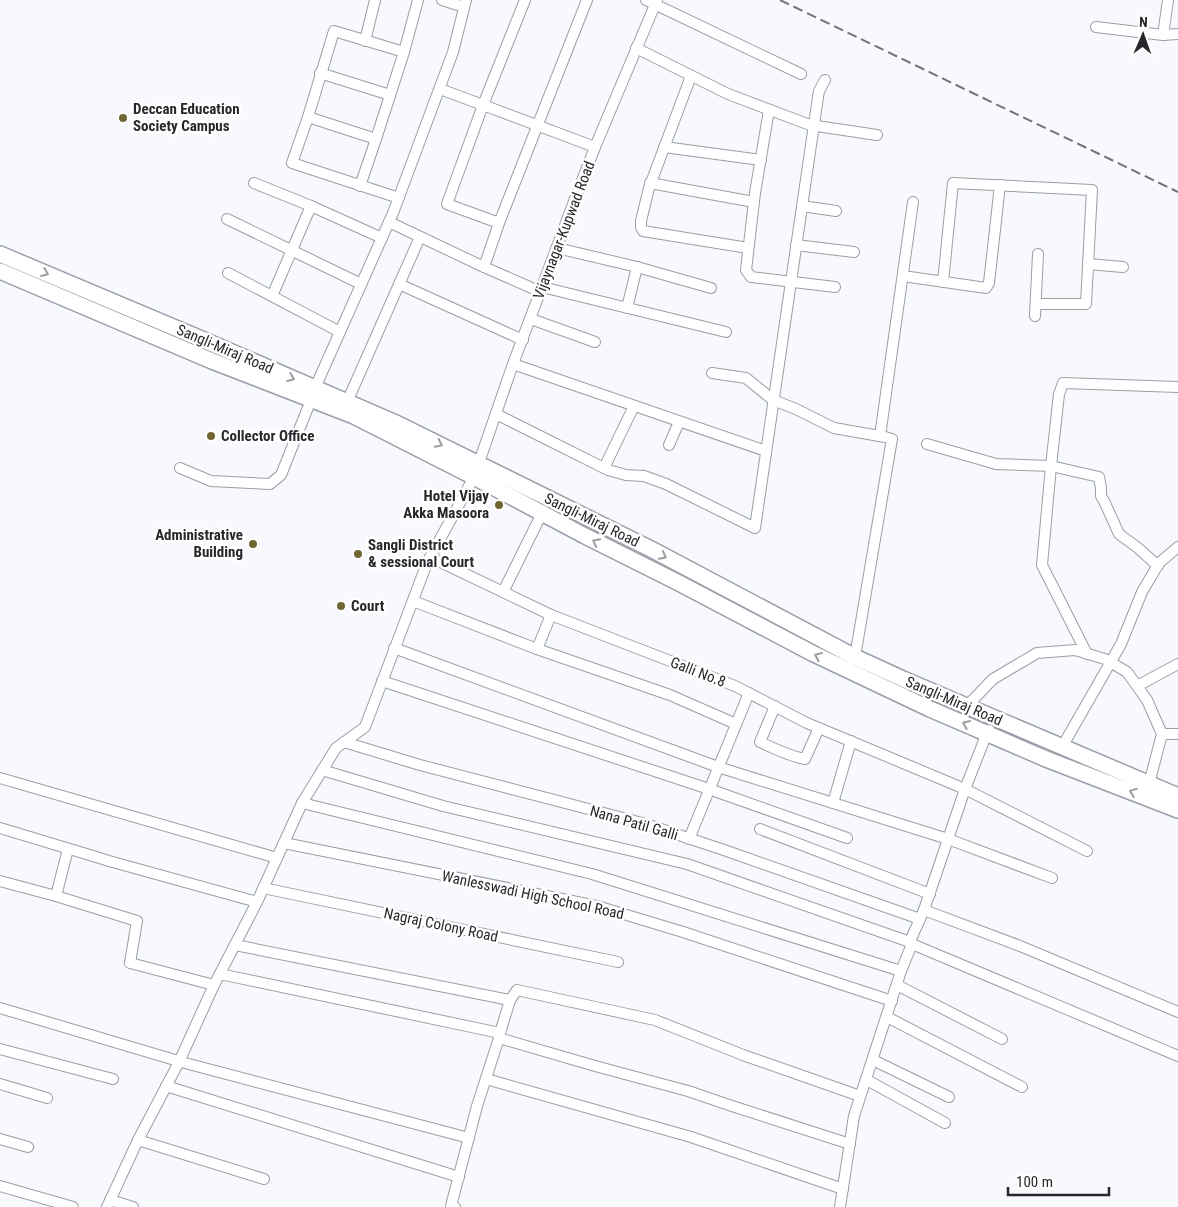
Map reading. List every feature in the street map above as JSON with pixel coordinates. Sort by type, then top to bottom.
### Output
[{"type":"highway","name":"Sangli-Miraj Road","points":[[0,254],[186,332],[354,416],[651,549],[855,657],[1178,796]]},
{"type":"highway","name":"Sangli-Miraj Road","points":[[0,271],[212,361],[313,394],[347,402],[398,424],[476,470],[542,513],[812,653],[930,709],[1046,759],[1178,810]]},
{"type":"street","points":[[365,41],[375,0]]},
{"type":"street","points":[[360,186],[404,52],[418,0]]},
{"type":"street","points":[[180,468],[211,481],[270,484],[281,474],[313,394],[399,198],[440,89],[465,4],[442,0]]},
{"type":"street","points":[[499,223],[446,204],[483,104],[525,0]]},
{"type":"street","points":[[484,267],[499,223],[587,0]]},
{"type":"street","points":[[1163,35],[1168,0]]},
{"type":"street","points":[[652,1],[801,74]]},
{"type":"street","name":"Vijaynagar-Kupwad Road","points":[[108,1204],[138,1140],[179,1062],[214,984],[257,902],[302,804],[336,748],[365,727],[430,557],[476,470],[541,289],[595,147],[636,48],[652,1]]},
{"type":"street","points":[[1096,27],[1163,35],[1178,34]]},
{"type":"street","points":[[399,198],[292,163],[334,31],[404,52]]},
{"type":"street","points":[[636,48],[728,94],[813,126],[877,135]]},
{"type":"street","points":[[320,73],[390,95]]},
{"type":"street","points":[[691,76],[650,183],[641,227],[643,231],[748,248]]},
{"type":"street","points":[[496,414],[604,468],[626,475],[644,476],[666,484],[755,528],[813,126],[819,91],[826,80]]},
{"type":"street","points":[[440,89],[595,147]]},
{"type":"street","points":[[769,110],[754,202],[746,270],[751,277],[835,287]]},
{"type":"street","points":[[308,117],[376,139]]},
{"type":"street","points":[[664,147],[761,160]]},
{"type":"street","points":[[254,183],[382,238]]},
{"type":"street","points":[[650,183],[754,202]]},
{"type":"street","points":[[943,282],[953,183],[1092,190],[1086,304],[1036,304]]},
{"type":"street","points":[[903,276],[986,288],[990,282],[1000,186]]},
{"type":"street","points":[[880,436],[913,202]]},
{"type":"street","points":[[272,296],[311,206]]},
{"type":"street","points":[[802,206],[836,211]]},
{"type":"street","points":[[227,220],[361,284]]},
{"type":"street","points":[[389,222],[484,267],[541,289],[726,332]]},
{"type":"street","points":[[347,402],[420,237]]},
{"type":"street","points":[[796,245],[854,252]]},
{"type":"street","points":[[557,248],[637,267],[711,288]]},
{"type":"street","points":[[1036,316],[1038,254]]},
{"type":"street","points":[[1088,264],[1123,267]]},
{"type":"street","points":[[627,308],[637,267]]},
{"type":"street","points":[[228,273],[340,332]]},
{"type":"street","points":[[399,284],[523,340]]},
{"type":"street","points":[[531,319],[595,342]]},
{"type":"street","points":[[513,364],[766,452]]},
{"type":"street","points":[[712,373],[746,378],[773,400],[834,428],[892,439],[855,657]]},
{"type":"street","points":[[1087,654],[1042,565],[1059,394],[1063,384],[1178,386]]},
{"type":"street","points":[[604,468],[634,406]]},
{"type":"street","points":[[669,445],[679,422]]},
{"type":"street","points":[[927,444],[996,464],[1051,466],[1099,476],[1100,496],[1106,503],[1119,534],[1158,566]]},
{"type":"street","points":[[503,592],[542,513]]},
{"type":"street","points":[[1062,747],[1121,644],[1142,592],[1158,566],[1178,547]]},
{"type":"street","name":"Galli No.8","points":[[430,557],[551,615],[734,686],[819,728],[965,789],[1087,850]]},
{"type":"street","points":[[413,600],[537,649],[670,695],[736,724]]},
{"type":"street","points":[[537,649],[551,615]]},
{"type":"street","points":[[394,648],[718,767],[948,839],[1052,878]]},
{"type":"street","points":[[967,706],[993,678],[1037,653],[1075,650],[1105,659],[1127,672],[1147,700],[1162,734],[1149,784]]},
{"type":"street","points":[[1137,686],[1178,664]]},
{"type":"street","points":[[382,681],[709,789],[847,838]]},
{"type":"street","points":[[689,838],[748,693]]},
{"type":"street","points":[[775,706],[760,742],[794,757],[805,759],[819,728]]},
{"type":"street","points":[[840,1207],[854,1116],[860,1096],[965,789],[987,733],[998,719]]},
{"type":"street","points":[[1162,734],[1178,734]]},
{"type":"street","points":[[833,803],[851,741]]},
{"type":"street","name":"Nana Patil Galli","points":[[344,742],[420,766],[646,824],[1029,950],[1178,1012]]},
{"type":"street","points":[[322,770],[443,806],[687,864],[911,943],[1178,1056]]},
{"type":"street","points":[[0,778],[277,858]]},
{"type":"street","points":[[302,804],[592,874],[901,972]]},
{"type":"street","points":[[0,828],[142,871],[257,902]]},
{"type":"street","points":[[760,829],[930,894]]},
{"type":"street","name":"Wanlesswadi High School Road","points":[[284,842],[597,906],[683,932],[892,1001]]},
{"type":"street","points":[[56,896],[68,849]]},
{"type":"street","points":[[0,881],[137,921],[130,963],[214,984]]},
{"type":"street","name":"Nagraj Colony Road","points":[[263,888],[618,962]]},
{"type":"street","points":[[235,945],[510,1000]]},
{"type":"street","points":[[220,974],[500,1035],[595,1066],[688,1091],[850,1144]]},
{"type":"street","points":[[897,985],[1002,1039]]},
{"type":"street","points":[[456,1207],[451,1206],[477,1106],[510,1000],[517,990],[655,1020],[743,1055],[860,1096]]},
{"type":"street","points":[[0,1008],[179,1062],[469,1138]]},
{"type":"street","points":[[887,1017],[1022,1087]]},
{"type":"street","points":[[0,1049],[113,1080]]},
{"type":"street","points":[[873,1060],[949,1097]]},
{"type":"street","points":[[486,1079],[691,1137],[843,1189]]},
{"type":"street","points":[[866,1080],[945,1123]]},
{"type":"street","points":[[0,1084],[47,1098]]},
{"type":"street","points":[[166,1086],[459,1177]]},
{"type":"street","points":[[0,1139],[28,1147]]},
{"type":"street","points":[[138,1140],[264,1179]]},
{"type":"street","points":[[0,1186],[73,1207]]},
{"type":"street","points":[[108,1204],[133,1207]]},
{"type":"railway","points":[[780,0],[1178,192]]},
{"type":"place","name":"Deccan Education Society Campus","points":[[123,118]]},
{"type":"place","name":"Collector Office","points":[[211,436]]},
{"type":"place","name":"Hotel Vijay Akka Masoora","points":[[499,505]]},
{"type":"place","name":"Administrative Building","points":[[253,544]]},
{"type":"place","name":"Sangli District & sessional Court","points":[[358,554]]},
{"type":"place","name":"Court","points":[[341,606]]}]
